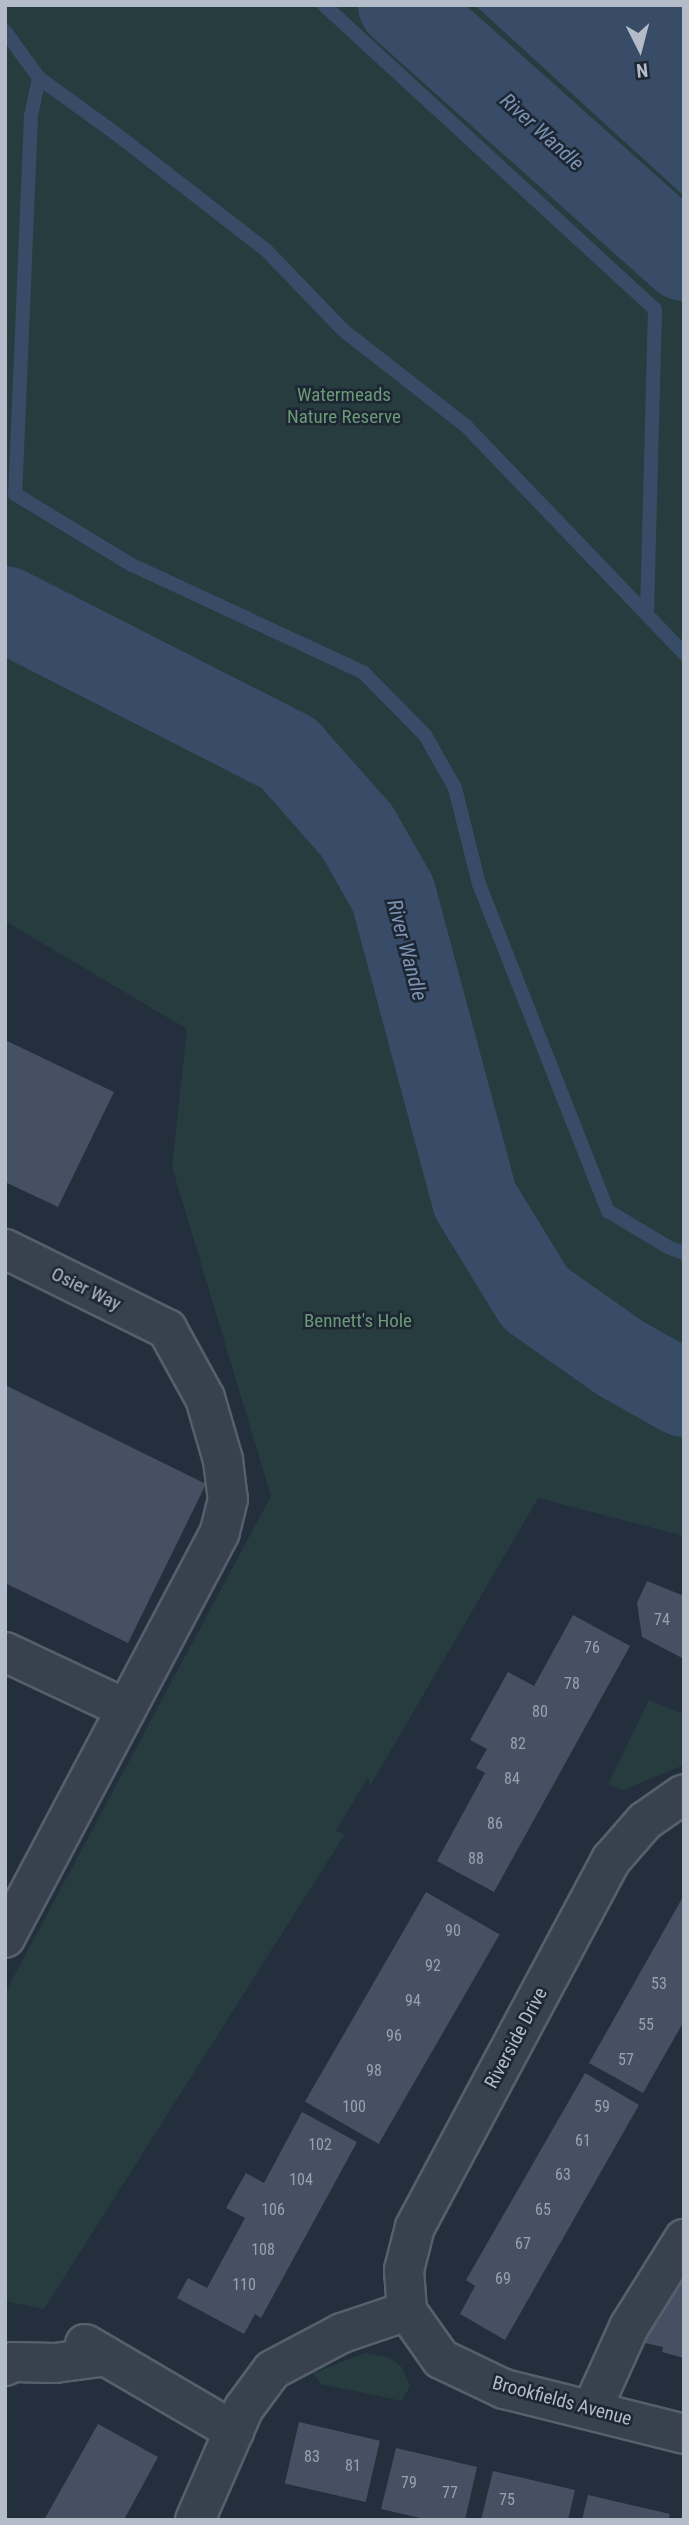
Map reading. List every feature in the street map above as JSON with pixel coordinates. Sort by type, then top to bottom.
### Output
[{"type":"street","name":"Osier Way","points":[[5,1250],[167,1329],[205,1398],[223,1460],[228,1499],[220,1532],[126,1709]]},
{"type":"street","points":[[5,1651],[126,1709],[5,1938]]},
{"type":"street","name":"Riverside Drive","points":[[407,2311],[404,2270],[415,2227],[598,1884],[611,1860],[645,1821],[684,1794]]},
{"type":"street","points":[[592,2409],[629,2327],[684,2239]]},
{"type":"street","points":[[195,2520],[244,2408],[272,2370],[342,2333],[407,2311]]},
{"type":"street","name":"Brookfields Avenue","points":[[407,2311],[441,2359],[504,2389],[684,2434]]},
{"type":"street","points":[[5,2366],[13,2362],[55,2363],[95,2350],[234,2431]]},
{"type":"green space","name":"Watermeads Nature Reserve","points":[[5,5],[684,5],[684,1536],[538,1498],[370,1786],[368,1777],[336,1831],[345,1834],[44,2309],[5,2301],[5,1993],[271,1496],[172,1167],[187,1029],[5,921]]},
{"type":"green space","points":[[649,1700],[684,1714],[684,1765],[623,1790],[608,1784]]},
{"type":"green space","points":[[365,2353],[388,2357],[401,2366],[410,2386],[402,2401],[321,2384],[313,2373]]},
{"type":"water","points":[[475,5],[684,5],[684,196]]},
{"type":"building","points":[[5,1040],[114,1092],[58,1207],[5,1182]]},
{"type":"building","points":[[5,1385],[206,1484],[128,1643],[5,1583]]},
{"type":"building","points":[[647,1581],[684,1596],[684,1659],[642,1637],[637,1603]]},
{"type":"building","points":[[573,1615],[630,1646],[494,1892],[437,1861],[485,1773],[476,1768],[487,1749],[470,1740],[508,1672],[534,1686]]},
{"type":"building","points":[[426,1892],[500,1934],[379,2144],[305,2102]]},
{"type":"building","points":[[684,1895],[684,2021],[643,2093],[589,2063]]},
{"type":"building","points":[[585,2073],[639,2105],[505,2340],[460,2314],[475,2286],[466,2280]]},
{"type":"building","points":[[302,2112],[357,2142],[261,2318],[255,2314],[244,2334],[177,2298],[188,2278],[207,2288],[245,2218],[226,2208],[246,2173],[264,2183]]},
{"type":"building","points":[[684,2276],[684,2358],[662,2352],[663,2347],[631,2340],[670,2279],[681,2282]]},
{"type":"building","points":[[299,2422],[380,2441],[366,2502],[285,2483]]},
{"type":"building","points":[[98,2424],[158,2457],[124,2520],[44,2520]]},
{"type":"building","points":[[396,2448],[477,2467],[465,2520],[429,2520],[381,2509]]},
{"type":"building","points":[[493,2471],[575,2490],[568,2520],[481,2520]]},
{"type":"building","points":[[588,2495],[670,2514],[668,2520],[582,2520]]},
{"type":"waterway","points":[[324,5],[655,309],[647,615]]},
{"type":"waterway","name":"River Wandle","points":[[401,5],[684,258]]},
{"type":"waterway","points":[[5,31],[39,78],[266,250],[343,330],[466,426],[684,653]]},
{"type":"waterway","points":[[39,78],[31,116],[15,494],[132,565],[363,672],[425,735],[455,788],[479,884],[608,1211],[668,1247],[684,1253]]},
{"type":"waterway","name":"River Wandle","points":[[5,609],[289,754],[357,831],[393,894],[475,1200],[535,1298],[620,1358],[684,1394]]},
{"type":"park label","name":"Bennett's Hole","points":[[358,1321]]}]
